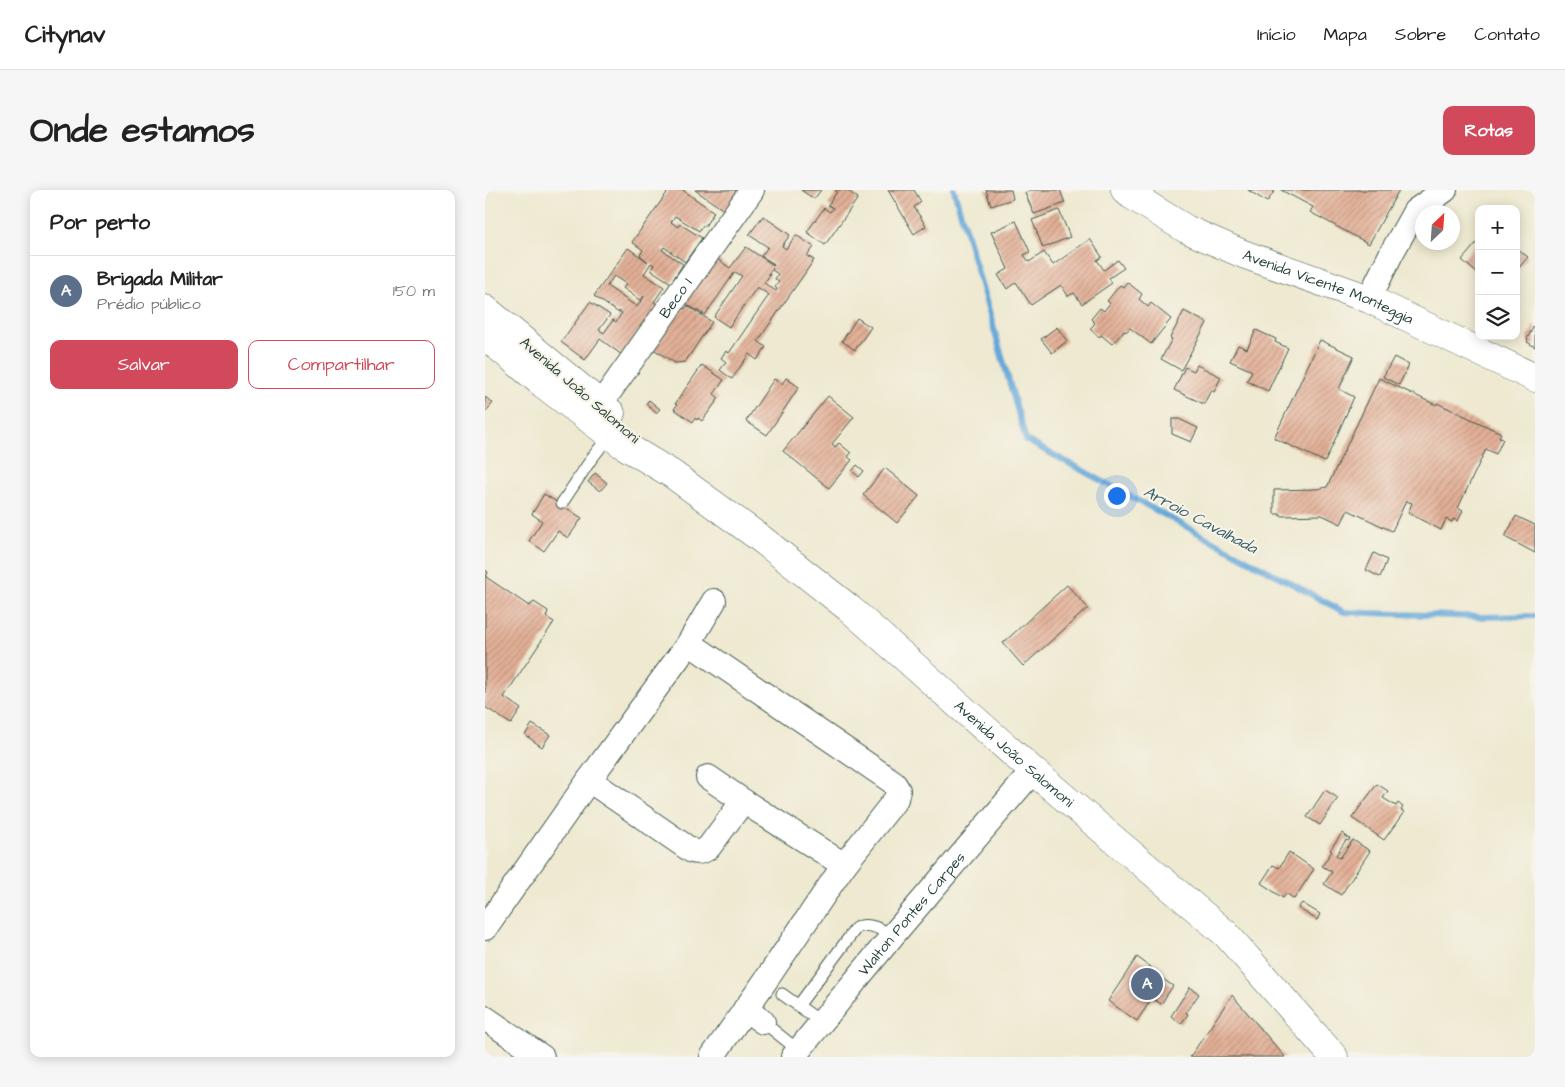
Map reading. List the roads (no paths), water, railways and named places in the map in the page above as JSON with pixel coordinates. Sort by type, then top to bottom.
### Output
[{"type":"main road","name":"Avenida Vicente Monteggia","points":[[1125,190],[1194,232],[1243,254],[1369,300],[1535,378]]},
{"type":"main road","name":"Avenida João Salomoni","points":[[485,309],[629,428],[672,474]]},
{"type":"main road","name":"Avenida João Salomoni","points":[[485,336],[543,384],[621,444],[672,474],[760,538],[851,609],[1033,771],[1226,934],[1334,1057]]},
{"type":"street","name":"Beco 1","points":[[600,404],[752,190]]},
{"type":"street","points":[[1369,300],[1415,210],[1445,190]]},
{"type":"street","points":[[485,928],[589,780],[689,643],[714,601]]},
{"type":"street","points":[[689,643],[893,782],[898,790],[896,798],[844,864],[782,993],[754,1016],[712,1057]]},
{"type":"street","name":"Walton Pontes Carpes","points":[[795,1053],[1033,771]]},
{"type":"street","points":[[708,777],[844,864]]},
{"type":"street","points":[[589,780],[698,853],[704,852],[709,847],[743,801]]},
{"type":"street","points":[[485,1018],[542,1057]]},
{"type":"lane","points":[[562,503],[610,435]]},
{"type":"lane","points":[[821,1022],[782,993],[861,924],[893,935]]},
{"type":"lane","points":[[754,1016],[795,1053]]},
{"type":"waterway","name":"Arroio Cavalhada","points":[[954,190],[1026,440],[1344,612],[1482,617],[1535,616]]},
{"type":"place","name":"Brigada Militar","points":[[1147,984]]}]
